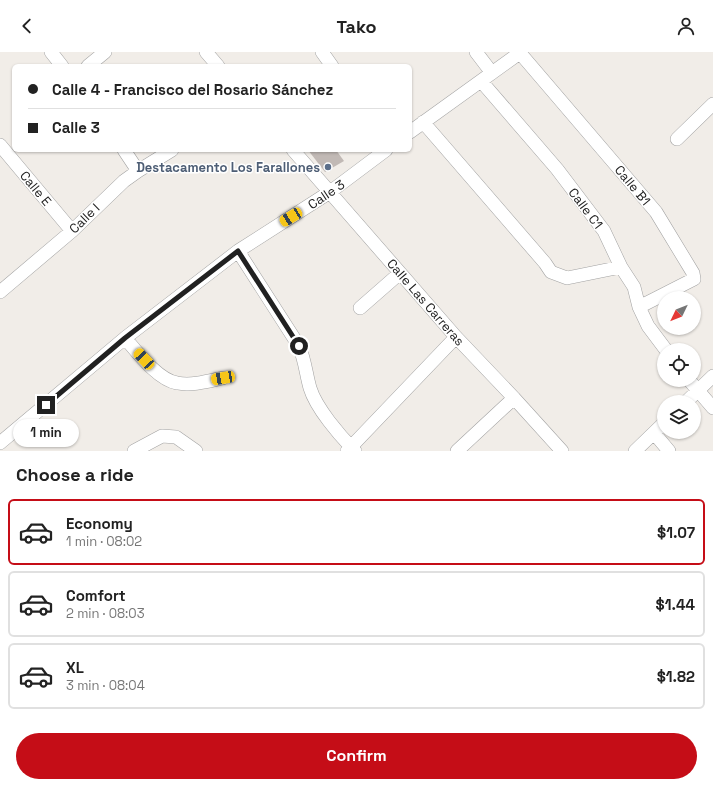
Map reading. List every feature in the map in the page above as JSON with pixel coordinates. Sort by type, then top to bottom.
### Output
[{"type":"street","points":[[50,52],[60,64]]},
{"type":"street","points":[[90,64],[105,52]]},
{"type":"street","points":[[206,52],[216,64]]},
{"type":"street","points":[[322,52],[331,64]]},
{"type":"street","points":[[476,52],[492,73]]},
{"type":"street","points":[[412,130],[520,52]]},
{"type":"street","name":"Calle B1","points":[[520,52],[656,212],[693,273],[694,279],[639,307]]},
{"type":"street","name":"Calle C1","points":[[481,81],[557,169],[604,231],[634,287],[639,307],[648,326],[661,343]]},
{"type":"street","points":[[677,139],[713,104]]},
{"type":"street","points":[[423,122],[545,263],[551,272],[567,278],[622,267]]},
{"type":"street","name":"Calle E","points":[[0,145],[72,231]]},
{"type":"street","points":[[125,152],[138,171]]},
{"type":"street","name":"Calle I","points":[[0,292],[72,231],[113,190],[138,171],[169,152]]},
{"type":"street","name":"Calle Las Carreras","points":[[295,152],[456,337],[562,451]]},
{"type":"street","name":"Calle 3","points":[[0,442],[125,338],[238,251],[330,192],[383,152]]},
{"type":"street","points":[[238,251],[299,346],[304,359],[310,389],[319,407],[351,450],[456,337]]},
{"type":"street","points":[[360,308],[400,273]]},
{"type":"street","points":[[125,338],[153,369],[176,383],[195,384],[223,378]]},
{"type":"street","points":[[693,395],[713,376]]},
{"type":"street","points":[[694,387],[713,408]]},
{"type":"street","points":[[457,451],[514,398]]},
{"type":"street","points":[[635,451],[657,430]]},
{"type":"street","points":[[654,433],[669,451]]},
{"type":"street","points":[[134,451],[162,436],[176,437],[196,451]]},
{"type":"building","name":"Destacamento Los Farallones","points":[[310,152],[337,152],[344,161],[325,172]]},
{"type":"place","name":"Destacamento Los Farallones","points":[[328,167]]},
{"type":"route","points":[[46,405],[125,338],[238,251],[299,346]]}]
